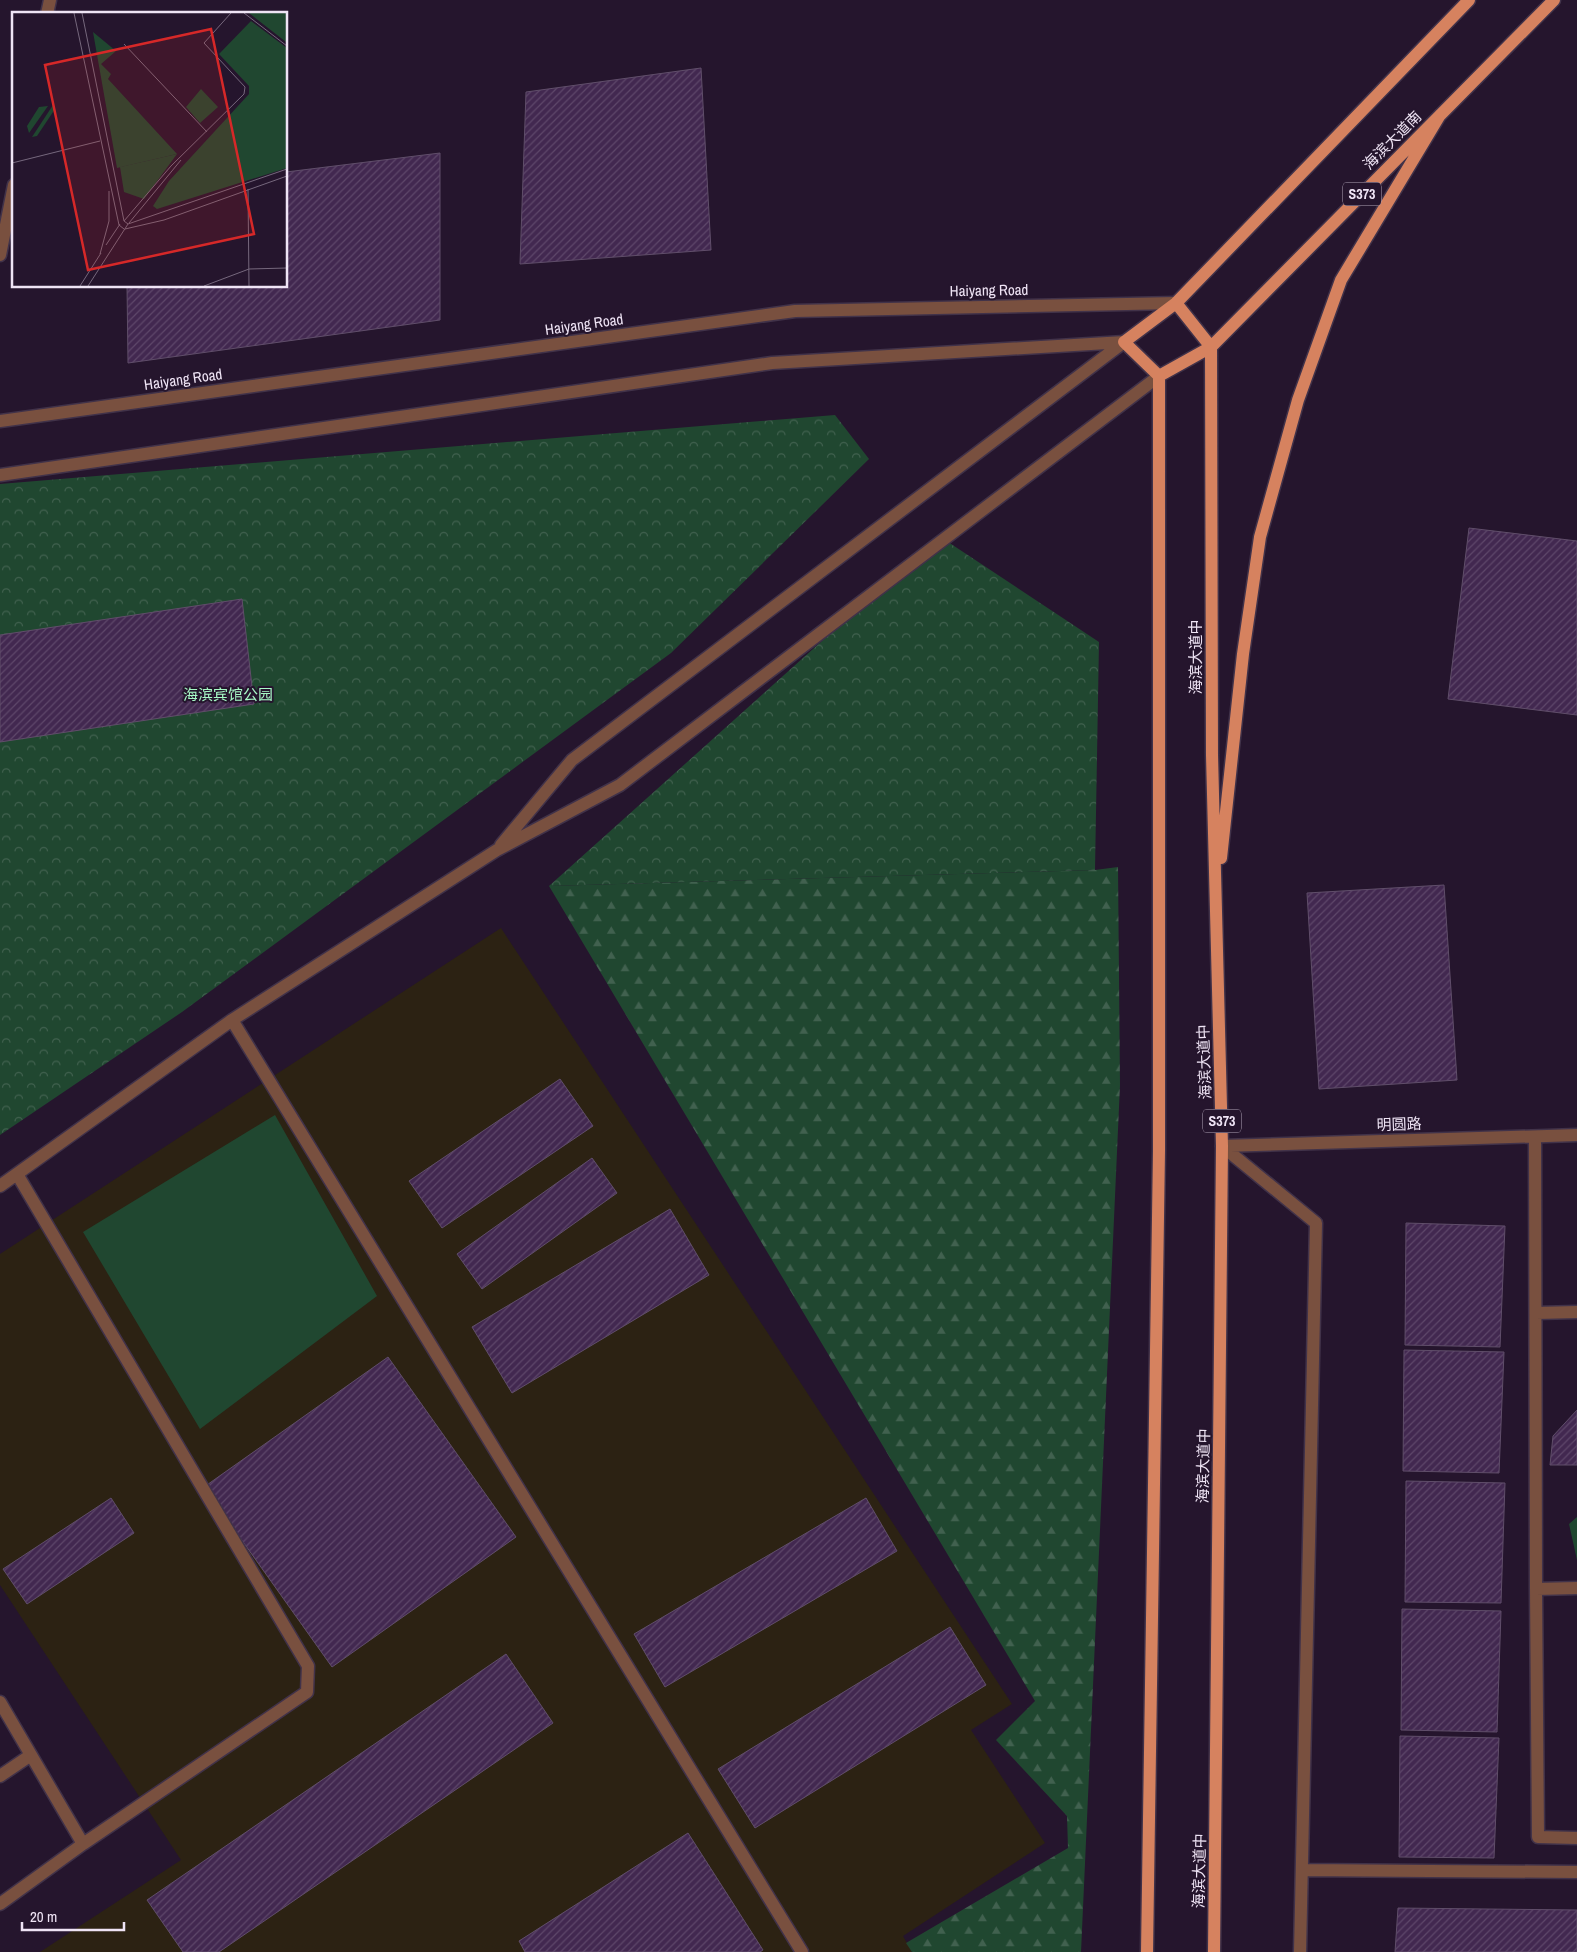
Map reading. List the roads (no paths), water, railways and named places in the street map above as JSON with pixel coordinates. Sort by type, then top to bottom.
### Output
[{"type":"main road","points":[[1147,1952],[1159,1151],[1159,376],[1124,342],[1176,303],[1469,0]]},
{"type":"main road","name":"海滨大道南","points":[[1159,376],[1211,347],[1554,0]]},
{"type":"main road","points":[[1216,908],[1243,654],[1260,537],[1298,400],[1341,280],[1440,115]]},
{"type":"main road","points":[[1176,303],[1211,347]]},
{"type":"main road","name":"海滨大道中","points":[[1211,347],[1212,756],[1222,1146],[1214,1952]]},
{"type":"street","points":[[0,255],[12,195]]},
{"type":"street","name":"Haiyang Road","points":[[0,421],[796,311],[1176,303]]},
{"type":"street","points":[[0,475],[772,363],[1124,342]]},
{"type":"street","points":[[497,850],[572,760],[1124,342]]},
{"type":"street","points":[[0,1186],[232,1020],[497,850],[620,785],[1159,376]]},
{"type":"street","points":[[232,1020],[802,1952]]},
{"type":"street","name":"明圆路","points":[[1222,1146],[1577,1136]]},
{"type":"street","points":[[1535,1137],[1538,1837],[1577,1838]]},
{"type":"street","points":[[1222,1146],[1316,1223],[1300,1952]]},
{"type":"street","points":[[0,1904],[83,1844],[307,1692],[308,1666],[17,1174]]},
{"type":"street","points":[[1536,1313],[1577,1312]]},
{"type":"street","points":[[1536,1589],[1577,1588]]},
{"type":"street","points":[[0,1702],[83,1844]]},
{"type":"street","points":[[0,1776],[31,1755]]},
{"type":"street","points":[[1302,1870],[1577,1872]]},
{"type":"park label","name":"海滨宾馆公园","points":[[228,694]]}]
